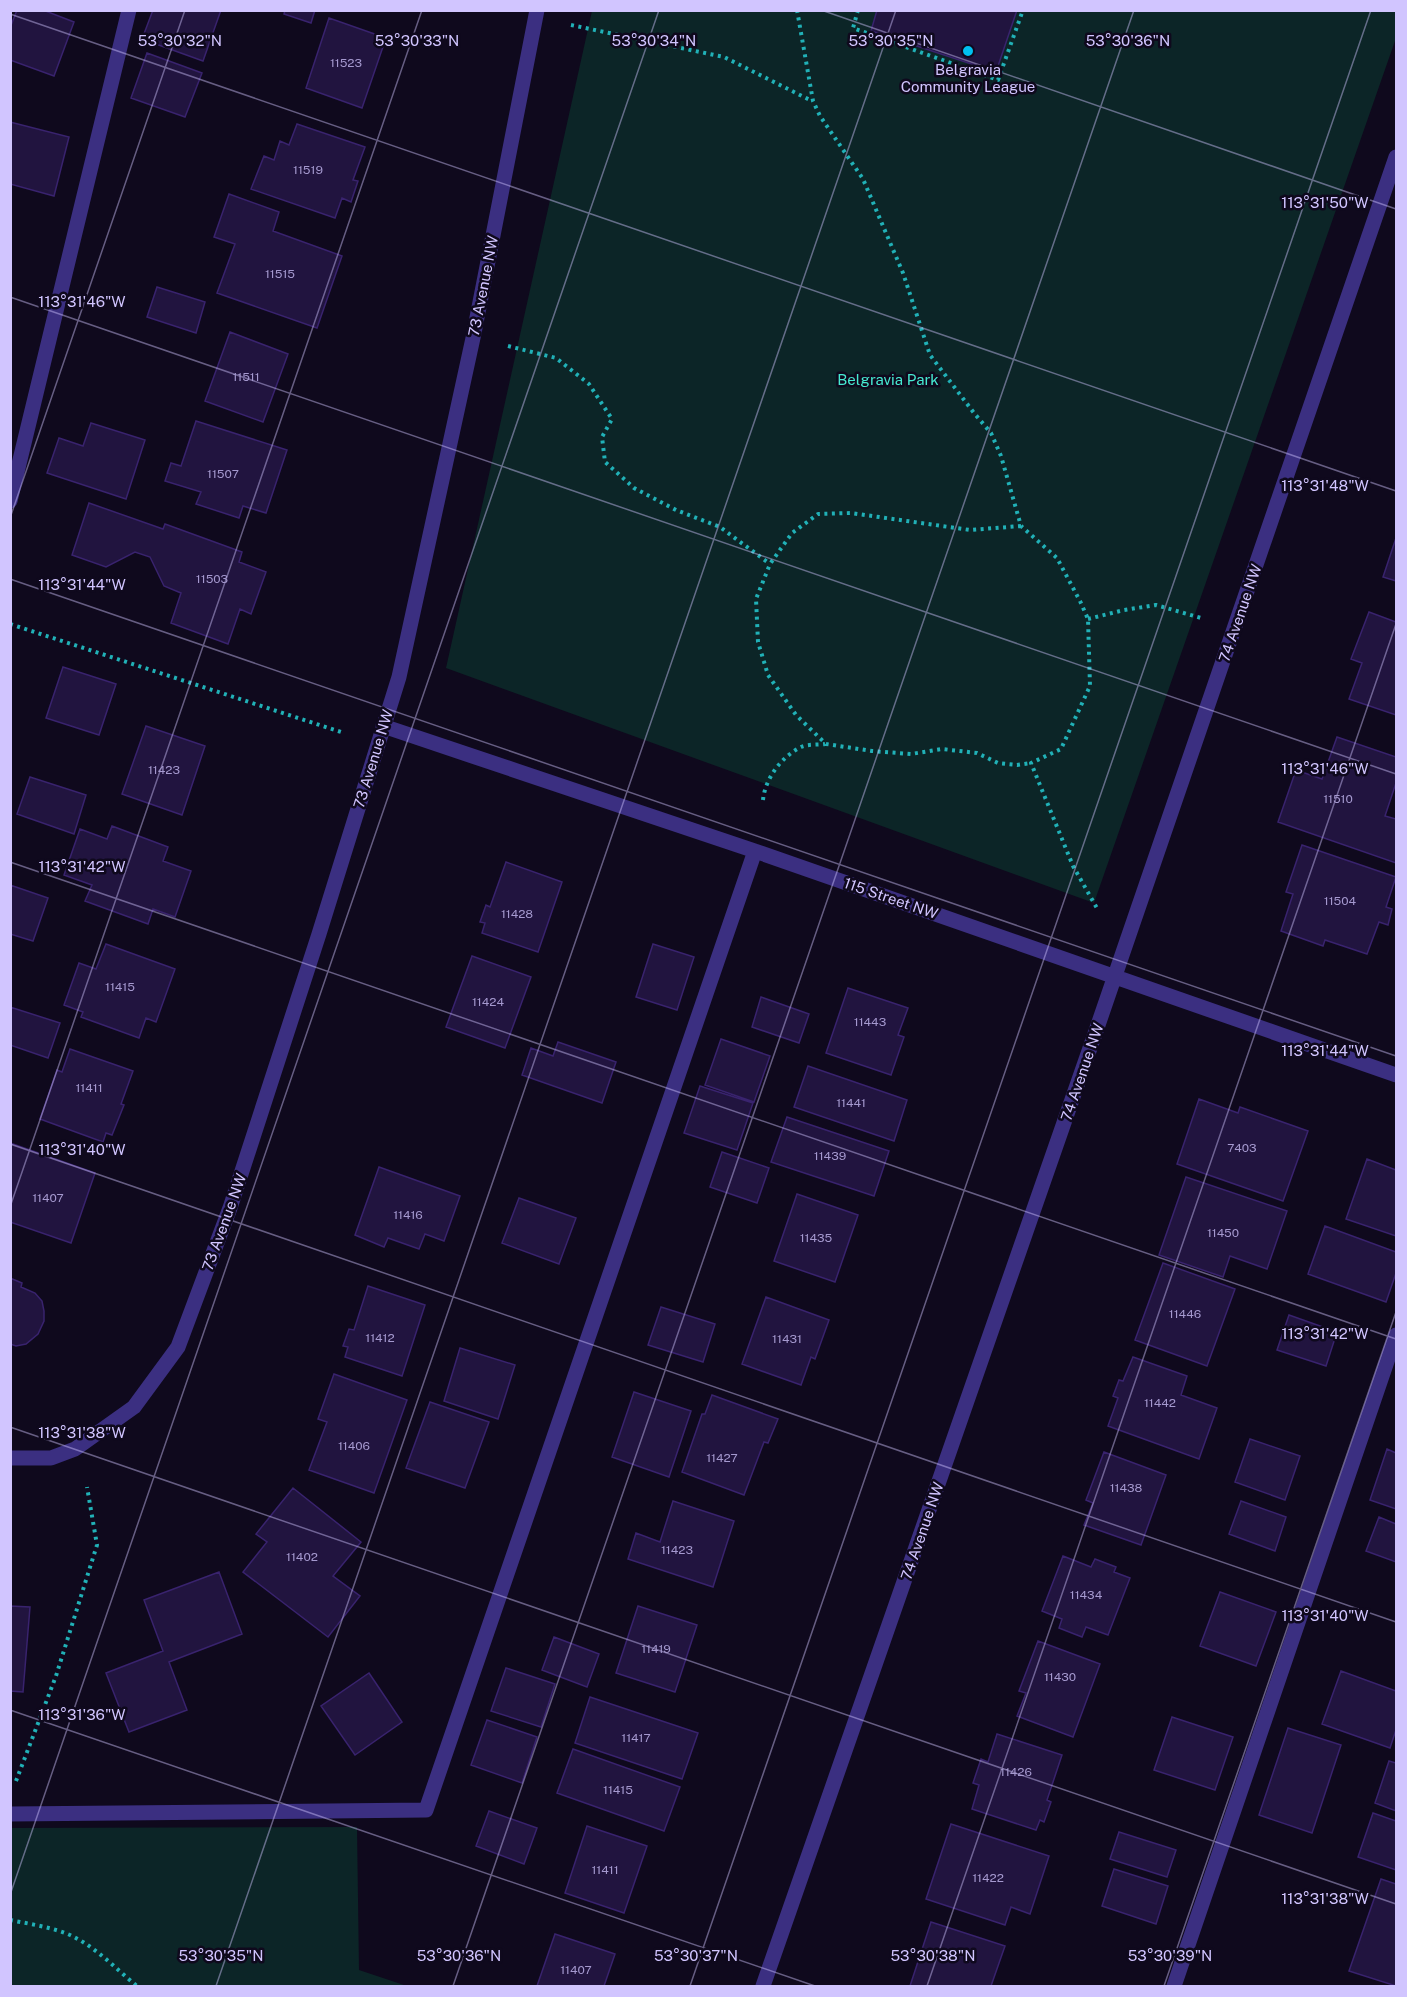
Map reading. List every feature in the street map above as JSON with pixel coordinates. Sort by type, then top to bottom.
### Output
[{"type":"street","points":[[10,501],[129,10]]},
{"type":"street","name":"73 Avenue NW","points":[[10,1458],[51,1458],[75,1449],[134,1407],[178,1347],[230,1208],[399,677],[471,349],[537,10]]},
{"type":"street","name":"74 Avenue NW","points":[[763,1986],[1115,976],[1396,157]]},
{"type":"street","name":"115 Street NW","points":[[383,726],[755,851],[1396,1075]]},
{"type":"street","points":[[10,1814],[426,1810],[755,851]]},
{"type":"street","points":[[1174,1986],[1396,1335]]},
{"type":"path","points":[[763,800],[763,794],[775,768],[802,746],[826,744],[911,754],[942,749],[977,753],[998,764],[1031,763],[1061,749],[1090,686],[1088,619],[1057,558],[1021,526],[1001,456],[991,433],[930,355],[903,273],[863,179],[820,116],[813,101],[797,10]]},
{"type":"path","points":[[858,10],[853,28],[998,80],[1023,10]]},
{"type":"path","points":[[571,26],[724,57],[813,101]]},
{"type":"path","points":[[508,346],[556,358],[589,384],[612,419],[602,437],[605,462],[634,488],[676,510],[720,527],[770,564]]},
{"type":"path","points":[[826,744],[796,715],[768,675],[758,642],[756,599],[770,564],[792,533],[818,514],[851,513],[970,531],[1021,526]]},
{"type":"path","points":[[1088,619],[1156,605],[1201,618]]},
{"type":"path","points":[[10,624],[340,732]]},
{"type":"path","points":[[1031,763],[1073,866],[1098,910]]},
{"type":"path","points":[[13,1790],[56,1676],[97,1545],[87,1487]]},
{"type":"path","points":[[10,1920],[71,1936],[97,1952],[137,1986]]},
{"type":"green space","name":"Belgravia Park","points":[[592,11],[1396,11],[1396,38],[1094,903],[446,668]]},
{"type":"green space","points":[[357,1827],[359,1970],[407,1986],[11,1986],[11,1828]]},
{"type":"building","points":[[17,10],[43,10],[74,22],[54,76],[10,60],[10,28]]},
{"type":"building","points":[[153,10],[221,10],[203,61],[142,39]]},
{"type":"building","points":[[285,10],[315,10],[311,23],[284,14]]},
{"type":"building","name":"Belgravia Community League","points":[[877,10],[1017,10],[996,72],[871,31]]},
{"type":"building","points":[[329,18],[386,38],[362,108],[306,88]]},
{"type":"building","points":[[147,53],[202,73],[185,117],[131,98]]},
{"type":"building","points":[[10,122],[69,137],[54,196],[10,184]]},
{"type":"building","points":[[297,124],[365,147],[353,180],[358,181],[351,202],[342,198],[335,218],[251,189],[264,156],[274,160],[280,141],[289,145]]},
{"type":"building","points":[[229,194],[279,212],[273,231],[342,256],[317,328],[217,293],[235,244],[214,237]]},
{"type":"building","points":[[157,287],[205,302],[196,333],[147,317]]},
{"type":"building","points":[[230,332],[288,354],[263,422],[205,401]]},
{"type":"building","points":[[196,421],[287,450],[266,513],[243,506],[239,518],[196,504],[201,492],[165,481],[171,463],[181,466]]},
{"type":"building","points":[[91,423],[145,440],[126,499],[47,473],[59,438],[83,446]]},
{"type":"building","points":[[89,503],[163,529],[165,524],[242,552],[239,562],[266,572],[251,614],[240,609],[228,644],[171,623],[181,593],[164,586],[150,557],[135,552],[106,567],[72,555]]},
{"type":"building","points":[[1396,538],[1396,581],[1383,577]]},
{"type":"building","points":[[1369,612],[1396,622],[1396,715],[1349,699],[1362,663],[1351,659]]},
{"type":"building","points":[[63,667],[116,684],[99,735],[46,718]]},
{"type":"building","points":[[146,726],[205,746],[182,815],[122,794]]},
{"type":"building","points":[[1337,737],[1396,757],[1396,783],[1385,816],[1396,819],[1396,863],[1278,822],[1296,770],[1322,779]]},
{"type":"building","points":[[30,777],[86,795],[74,834],[17,814]]},
{"type":"building","points":[[112,826],[168,847],[163,861],[191,871],[175,917],[153,909],[148,924],[85,901],[92,885],[64,875],[80,829],[107,839]]},
{"type":"building","points":[[1302,845],[1396,877],[1386,907],[1392,909],[1388,925],[1379,922],[1367,954],[1325,940],[1323,946],[1281,931],[1293,894],[1286,892]]},
{"type":"building","points":[[506,862],[562,882],[538,952],[482,933],[485,923],[480,922],[486,905],[490,907]]},
{"type":"building","points":[[10,885],[48,898],[33,941],[10,934]]},
{"type":"building","points":[[106,944],[175,969],[156,1022],[146,1018],[139,1038],[81,1017],[83,1012],[64,1005],[79,963],[96,969]]},
{"type":"building","points":[[653,944],[694,957],[677,1010],[636,997]]},
{"type":"building","points":[[472,956],[531,977],[505,1048],[446,1027]]},
{"type":"building","points":[[848,988],[908,1008],[898,1035],[904,1037],[891,1075],[826,1053]]},
{"type":"building","points":[[761,997],[809,1014],[799,1043],[752,1027]]},
{"type":"building","points":[[10,1007],[60,1023],[48,1058],[10,1045]]},
{"type":"building","points":[[721,1039],[770,1056],[754,1102],[705,1085]]},
{"type":"building","points":[[558,1042],[616,1062],[602,1103],[522,1075],[531,1048],[553,1056]]},
{"type":"building","points":[[70,1049],[133,1071],[121,1104],[124,1105],[112,1135],[106,1133],[103,1142],[40,1119],[57,1070],[62,1072]]},
{"type":"building","points":[[808,1066],[907,1100],[894,1141],[794,1107]]},
{"type":"building","points":[[700,1086],[753,1103],[737,1150],[684,1133]]},
{"type":"building","points":[[1199,1099],[1238,1113],[1240,1107],[1308,1131],[1283,1201],[1177,1164]]},
{"type":"building","points":[[787,1117],[889,1151],[874,1196],[771,1162]]},
{"type":"building","points":[[10,1143],[95,1173],[71,1243],[10,1222]]},
{"type":"building","points":[[722,1152],[769,1168],[757,1203],[710,1187]]},
{"type":"building","points":[[1367,1159],[1396,1170],[1396,1236],[1346,1219]]},
{"type":"building","points":[[379,1167],[460,1196],[444,1241],[425,1234],[419,1249],[388,1238],[384,1247],[355,1235]]},
{"type":"building","points":[[1186,1177],[1287,1211],[1267,1269],[1230,1256],[1223,1277],[1159,1255]]},
{"type":"building","points":[[797,1194],[858,1215],[835,1282],[774,1261]]},
{"type":"building","points":[[519,1198],[576,1218],[559,1264],[502,1243]]},
{"type":"building","points":[[1325,1226],[1396,1252],[1396,1273],[1386,1302],[1308,1274]]},
{"type":"building","points":[[1163,1263],[1235,1289],[1207,1366],[1135,1340]]},
{"type":"building","points":[[10,1278],[22,1283],[21,1287],[35,1293],[42,1301],[44,1311],[44,1321],[38,1334],[26,1344],[16,1346],[10,1344]]},
{"type":"building","points":[[368,1286],[425,1305],[402,1376],[345,1357],[348,1347],[343,1346],[349,1329],[354,1330]]},
{"type":"building","points":[[766,1297],[829,1320],[815,1359],[811,1357],[801,1385],[742,1364]]},
{"type":"building","points":[[661,1307],[715,1324],[703,1362],[648,1345]]},
{"type":"building","points":[[1289,1315],[1337,1332],[1326,1366],[1277,1350]]},
{"type":"building","points":[[460,1348],[515,1365],[498,1419],[444,1401]]},
{"type":"building","points":[[1133,1357],[1187,1376],[1181,1395],[1217,1408],[1199,1459],[1108,1426],[1118,1398],[1113,1396],[1119,1380],[1123,1381]]},
{"type":"building","points":[[334,1374],[407,1400],[374,1493],[309,1470],[327,1422],[318,1419]]},
{"type":"building","points":[[634,1392],[691,1411],[669,1477],[612,1457]]},
{"type":"building","points":[[712,1395],[778,1419],[768,1443],[764,1442],[744,1495],[682,1472],[702,1414],[705,1414]]},
{"type":"building","points":[[430,1402],[489,1422],[465,1488],[406,1468]]},
{"type":"building","points":[[1250,1439],[1300,1456],[1285,1500],[1235,1482]]},
{"type":"building","points":[[1387,1449],[1396,1453],[1396,1509],[1370,1500]]},
{"type":"building","points":[[1104,1452],[1166,1475],[1141,1545],[1084,1525],[1093,1503],[1086,1500]]},
{"type":"building","points":[[293,1488],[361,1542],[333,1576],[360,1596],[328,1637],[243,1572],[267,1542],[256,1534]]},
{"type":"building","points":[[673,1501],[734,1521],[713,1587],[628,1559],[636,1533],[660,1542]]},
{"type":"building","points":[[1241,1501],[1286,1517],[1275,1551],[1229,1534]]},
{"type":"building","points":[[1379,1517],[1396,1524],[1396,1562],[1366,1551]]},
{"type":"building","points":[[1063,1556],[1091,1567],[1095,1559],[1116,1567],[1114,1572],[1130,1578],[1108,1635],[1086,1627],[1082,1637],[1059,1628],[1062,1619],[1042,1611]]},
{"type":"building","points":[[219,1572],[242,1634],[169,1662],[187,1710],[129,1732],[106,1673],[163,1651],[144,1600]]},
{"type":"building","points":[[1220,1592],[1276,1612],[1256,1666],[1200,1646]]},
{"type":"building","points":[[10,1606],[30,1607],[23,1692],[10,1691]]},
{"type":"building","points":[[638,1606],[697,1625],[675,1692],[616,1673]]},
{"type":"building","points":[[554,1637],[599,1654],[587,1687],[542,1670]]},
{"type":"building","points":[[1038,1641],[1100,1664],[1073,1737],[1017,1716],[1026,1693],[1019,1691]]},
{"type":"building","points":[[506,1668],[555,1684],[541,1727],[491,1711]]},
{"type":"building","points":[[1341,1671],[1396,1691],[1396,1730],[1390,1748],[1322,1724]]},
{"type":"building","points":[[369,1673],[402,1722],[355,1755],[321,1706]]},
{"type":"building","points":[[590,1697],[698,1733],[682,1779],[575,1743]]},
{"type":"building","points":[[1172,1717],[1233,1737],[1215,1790],[1154,1770]]},
{"type":"building","points":[[487,1720],[537,1737],[522,1783],[471,1765]]},
{"type":"building","points":[[1288,1728],[1341,1745],[1312,1833],[1259,1815]]},
{"type":"building","points":[[997,1734],[1062,1755],[1047,1800],[1051,1802],[1044,1822],[1040,1820],[1036,1830],[972,1809],[979,1785],[973,1783],[981,1759],[988,1762]]},
{"type":"building","points":[[573,1749],[680,1787],[664,1831],[557,1793]]},
{"type":"building","points":[[1389,1761],[1396,1763],[1396,1811],[1375,1803]]},
{"type":"building","points":[[489,1811],[537,1828],[524,1864],[476,1846]]},
{"type":"building","points":[[1373,1813],[1396,1821],[1396,1870],[1358,1857]]},
{"type":"building","points":[[951,1824],[1049,1856],[1030,1914],[1011,1907],[1005,1925],[926,1899]]},
{"type":"building","points":[[587,1826],[647,1846],[624,1913],[565,1893]]},
{"type":"building","points":[[1119,1832],[1176,1850],[1167,1877],[1110,1859]]},
{"type":"building","points":[[1114,1869],[1168,1886],[1156,1924],[1102,1906]]},
{"type":"building","points":[[1381,1879],[1396,1884],[1396,1986],[1349,1971]]},
{"type":"building","points":[[931,1922],[1005,1946],[991,1986],[910,1986]]},
{"type":"building","points":[[555,1934],[615,1954],[604,1986],[537,1986]]},
{"type":"place","name":"Belgravia Community League","points":[[968,51]]}]
